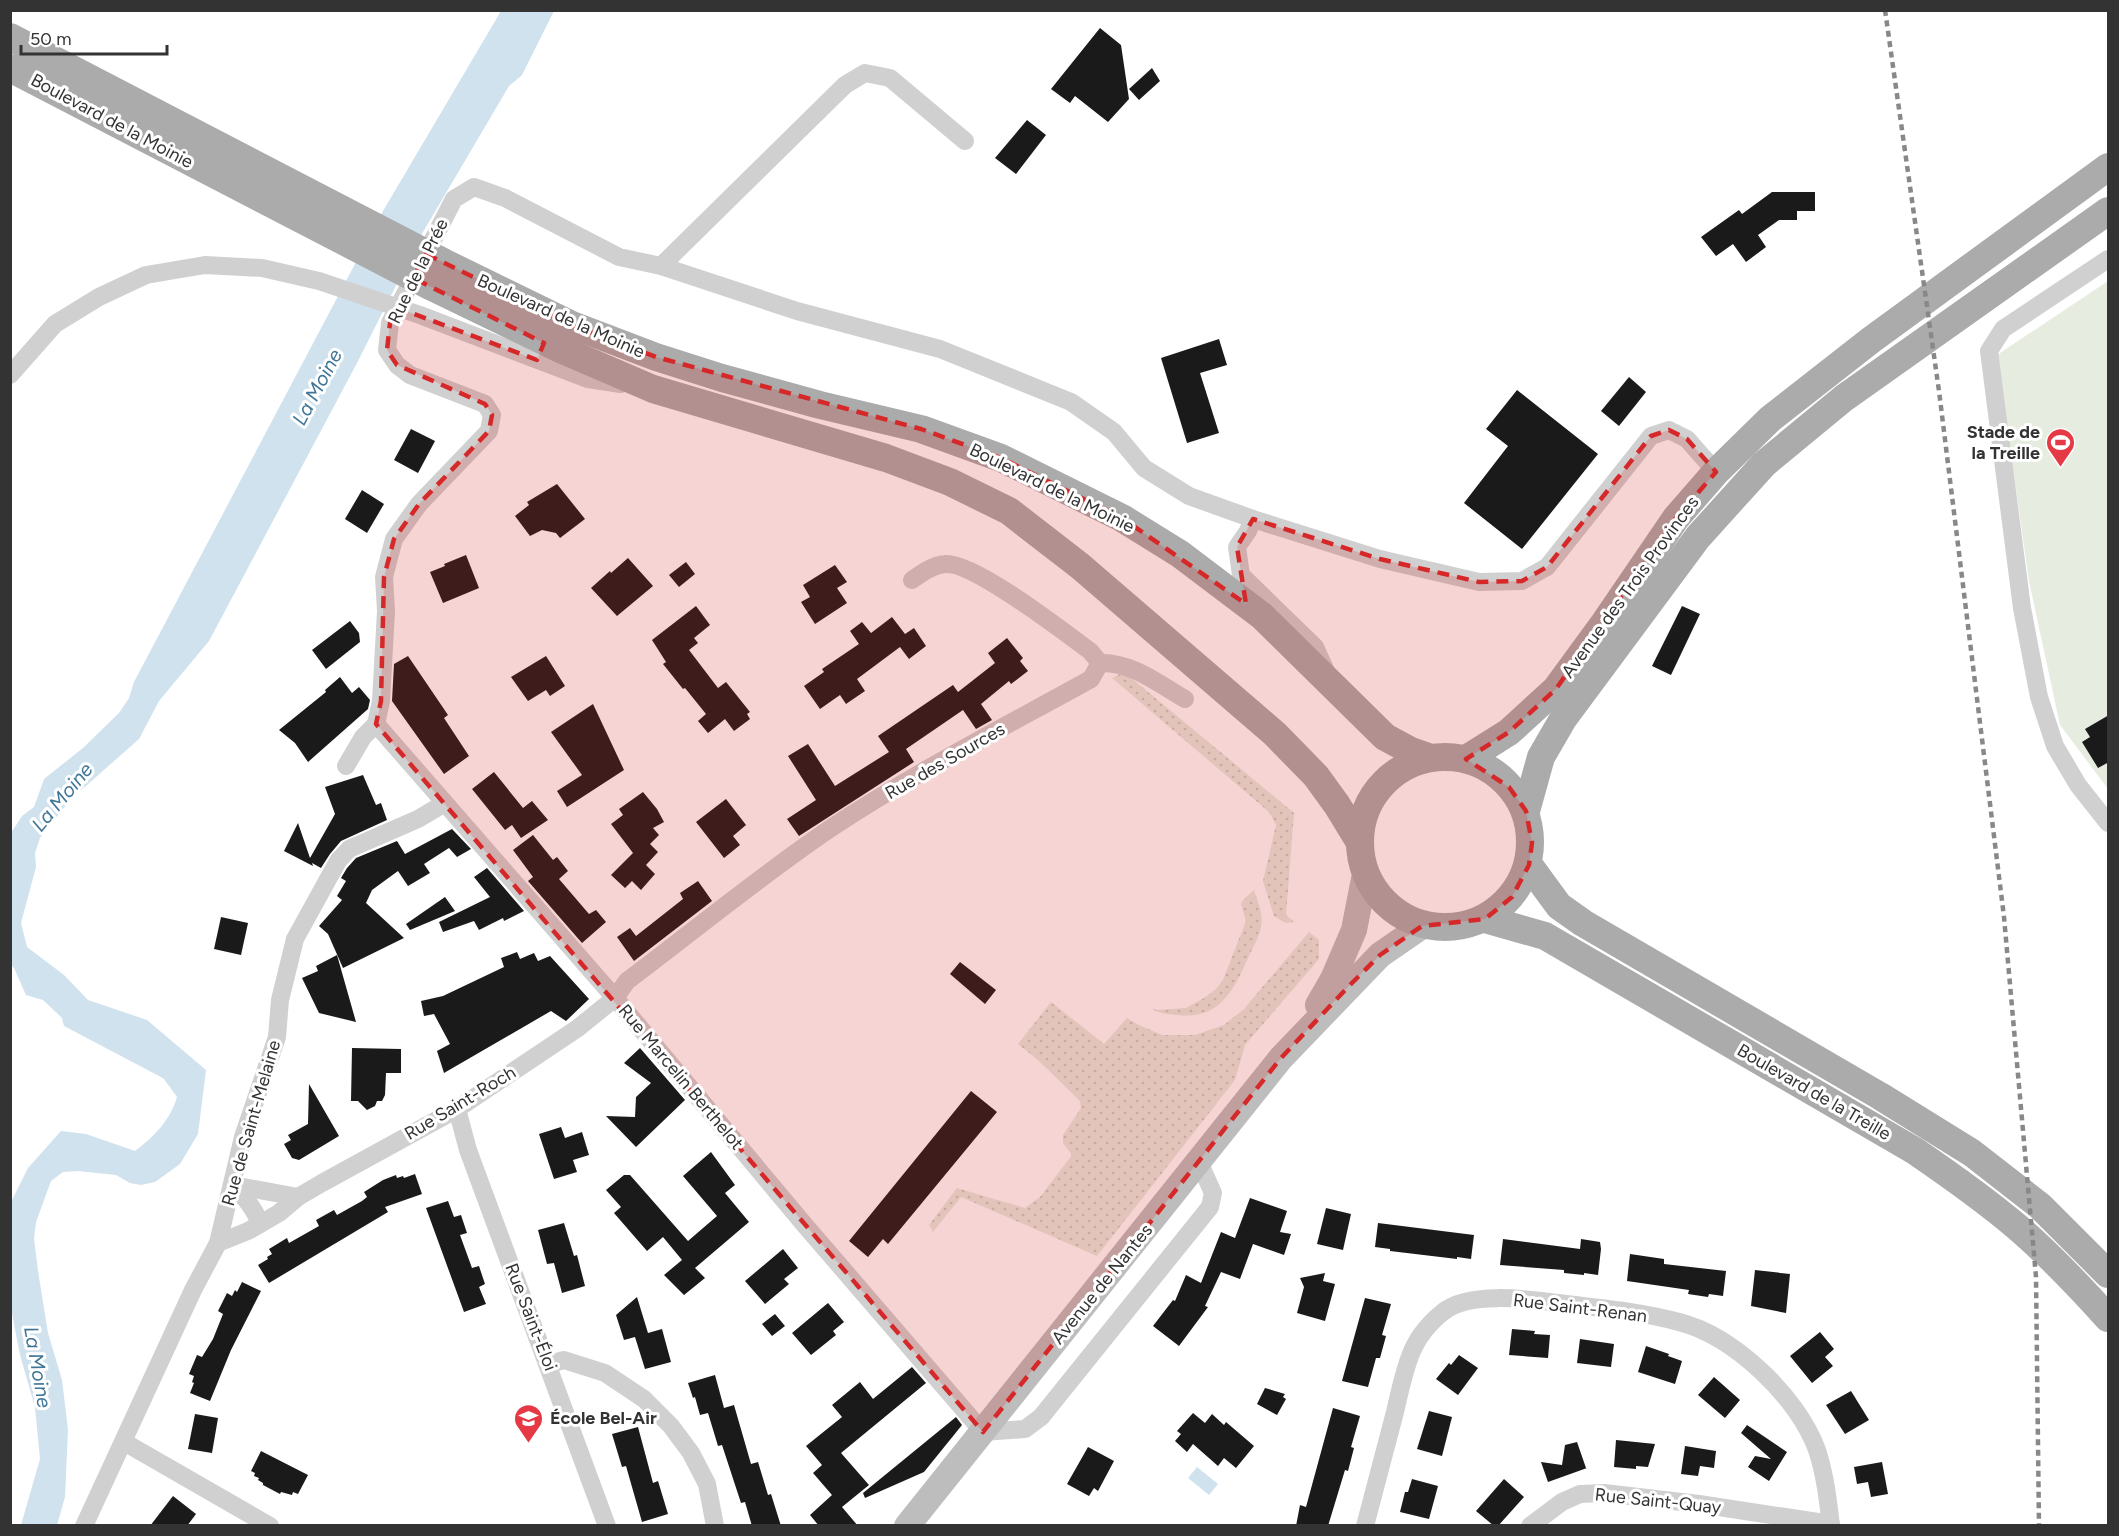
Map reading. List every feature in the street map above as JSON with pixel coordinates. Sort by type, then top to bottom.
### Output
[{"type":"main road","name":"Boulevard de la Moinie","points":[[10,37],[347,228]]},
{"type":"main road","name":"Boulevard de la Moinie","points":[[10,68],[347,228]]},
{"type":"main road","name":"Avenue des Trois Provinces","points":[[1466,759],[1509,732],[1556,688],[1605,622],[1676,518],[1716,472],[1770,418],[1871,340],[2109,167]]},
{"type":"main road","name":"Avenue des Trois Provinces","points":[[1526,811],[1541,757],[1563,719],[1698,537],[1764,464],[1801,431],[1887,367],[2109,211]]},
{"type":"main road","points":[[347,228],[438,275]]},
{"type":"main road","name":"Boulevard de la Moinie","points":[[438,275],[514,328],[653,389],[886,458],[950,482],[1009,511],[1080,567],[1275,734],[1316,776],[1359,841]]},
{"type":"main road","name":"Boulevard de la Moinie","points":[[438,275],[656,357],[820,405],[921,429],[1001,458],[1122,518],[1179,554],[1262,616],[1332,682],[1385,737],[1411,751],[1431,758]]},
{"type":"main road","points":[[1431,758],[1466,759],[1489,771],[1509,787],[1526,811],[1532,843],[1529,865],[1512,897],[1485,920],[1462,925],[1422,926],[1401,916],[1378,892],[1365,874],[1359,841],[1365,812],[1380,786],[1403,768],[1431,758]]},
{"type":"main road","name":"Boulevard de la Treille","points":[[1529,865],[1559,906],[1583,923],[1880,1096],[1972,1153],[2040,1206],[2109,1274]]},
{"type":"main road","name":"Avenue de Nantes","points":[[1296,1041],[1333,979],[1354,930],[1365,874]]},
{"type":"main road","name":"Boulevard de la Treille","points":[[1485,920],[1545,936],[1876,1128],[1958,1180],[2016,1226],[2109,1318]]},
{"type":"main road","name":"Avenue de Nantes","points":[[907,1526],[1296,1041],[1380,955],[1422,926]]},
{"type":"street","points":[[965,141],[890,78],[866,73],[845,85],[661,266],[797,311],[940,349],[1071,402],[1114,432],[1144,468],[1189,496],[1380,559],[1479,582],[1522,581],[1547,567],[1651,436],[1669,430],[1687,439],[1716,472]]},
{"type":"street","name":"Rue de la Prée","points":[[376,724],[381,701],[386,611],[384,577],[394,539],[419,504],[489,431],[492,415],[485,404],[410,375],[397,365],[387,350],[390,323],[454,199],[474,187],[505,198],[619,257],[661,266]]},
{"type":"street","points":[[2109,259],[2003,328],[1989,351],[2022,608],[2039,697],[2055,746],[2083,792],[2109,823]]},
{"type":"street","points":[[10,375],[55,324],[99,297],[146,275],[205,265],[262,268],[319,281],[420,315],[588,379],[653,389]]},
{"type":"street","points":[[1253,519],[1237,547],[1241,575],[1315,647],[1332,682]]},
{"type":"street","points":[[912,580],[930,568],[946,564],[970,571],[1011,594],[1090,651],[1100,663],[1113,663],[1134,669],[1185,699]]},
{"type":"street","name":"Rue des Sources","points":[[615,998],[627,981],[832,828],[942,762],[1091,679],[1100,663]]},
{"type":"street","points":[[346,766],[363,736],[376,724]]},
{"type":"street","name":"Rue Marcelin Berthelot","points":[[376,724],[615,998],[803,1223],[983,1432]]},
{"type":"street","name":"Rue de Saint-Melaine","points":[[84,1526],[192,1290],[218,1243],[243,1137],[277,1037],[280,1000],[295,939],[338,861],[349,849],[418,819],[445,803]]},
{"type":"street","name":"Rue Saint-Roch","points":[[218,1243],[260,1224],[279,1213],[298,1197],[457,1108],[578,1028],[615,998]]},
{"type":"street","name":"Rue Saint-Éloi","points":[[457,1108],[468,1149],[607,1526]]},
{"type":"street","points":[[983,1432],[1025,1429],[1041,1417],[1210,1207],[1213,1193],[1199,1162]]},
{"type":"street","points":[[232,1185],[298,1197]]},
{"type":"street","points":[[232,1185],[250,1203],[260,1224]]},
{"type":"street","name":"Rue Saint-Renan","points":[[1365,1526],[1409,1358],[1425,1329],[1445,1310],[1482,1298],[1539,1301],[1644,1314],[1680,1322],[1703,1330],[1725,1342],[1742,1354],[1774,1384],[1807,1426],[1823,1473],[1831,1525]]},
{"type":"street","points":[[549,1364],[564,1360],[605,1373],[644,1399],[671,1426],[691,1453],[707,1484],[715,1526]]},
{"type":"street","points":[[124,1442],[270,1526]]},
{"type":"street","name":"Rue Saint-Quay","points":[[1530,1526],[1562,1502],[1580,1494],[1604,1493],[1699,1504],[1831,1525]]},
{"type":"highlighted area","points":[[426,254],[572,325],[656,357],[921,429],[1001,458],[1122,518],[1246,604],[1237,547],[1253,519],[1380,559],[1479,582],[1522,581],[1547,567],[1651,436],[1669,430],[1687,439],[1716,472],[1676,518],[1556,689],[1509,732],[1466,759],[1509,787],[1526,811],[1532,843],[1529,865],[1512,897],[1485,919],[1422,926],[1380,955],[1349,986],[1281,1058],[983,1432],[376,724],[381,701],[384,577],[394,539],[419,504],[489,431],[492,415],[485,404],[397,365],[387,350],[390,323],[398,308],[537,360],[544,343],[413,278]]},
{"type":"shaded area","name":"Stade de la Treille","points":[[2108,281],[2108,789],[2060,725],[2029,581],[1997,355]]},
{"type":"shaded area","points":[[1124,672],[1294,813],[1286,915],[1294,922],[1286,923],[1274,916],[1263,881],[1276,825],[1269,812],[1112,678]]},
{"type":"shaded area","points":[[1254,890],[1261,912],[1260,930],[1237,980],[1224,1000],[1205,1013],[1192,1015],[1164,1013],[1151,1008],[1157,1010],[1186,1008],[1216,989],[1223,980],[1246,921],[1241,904]]},
{"type":"shaded area","points":[[1309,932],[1319,940],[1319,959],[1245,1045],[1235,1080],[1097,1256],[961,1197],[933,1232],[929,1225],[957,1188],[1025,1208],[1040,1197],[1072,1155],[1063,1143],[1063,1135],[1081,1108],[1080,1101],[1018,1044],[1051,1002],[1104,1044],[1127,1018],[1162,1035],[1195,1035],[1224,1025],[1244,1009]]},
{"type":"water","name":"La Moine","points":[[501,11],[554,11],[522,75],[509,86],[423,232],[357,363],[209,641],[159,701],[139,739],[70,800],[40,838],[35,853],[36,867],[21,923],[27,947],[64,975],[88,1000],[147,1020],[206,1070],[198,1134],[180,1164],[155,1182],[141,1185],[130,1183],[116,1175],[78,1171],[63,1172],[51,1181],[36,1222],[34,1238],[48,1333],[62,1380],[68,1430],[65,1497],[57,1525],[21,1525],[40,1459],[35,1407],[20,1355],[11,1308],[10,1205],[28,1168],[61,1131],[86,1134],[135,1151],[160,1127],[177,1097],[164,1079],[64,1026],[62,1018],[43,1000],[26,995],[11,964],[11,833],[22,816],[34,807],[44,779],[83,748],[119,713],[129,698],[134,682],[383,211]]},
{"type":"water","points":[[1197,1467],[1218,1484],[1209,1495],[1188,1478]]},
{"type":"building","points":[[1100,28],[1121,45],[1129,99],[1108,122],[1075,96],[1070,103],[1051,89]]},
{"type":"building","points":[[1152,68],[1160,81],[1139,100],[1129,89]]},
{"type":"building","points":[[1027,120],[1046,135],[1016,174],[995,158]]},
{"type":"building","points":[[1772,192],[1815,192],[1815,211],[1797,211],[1797,220],[1779,220],[1758,235],[1766,247],[1746,262],[1733,244],[1716,256],[1701,237],[1739,210],[1742,214]]},
{"type":"building","points":[[1219,339],[1227,365],[1200,373],[1219,433],[1187,443],[1161,358]]},
{"type":"building","points":[[1629,377],[1646,392],[1619,426],[1601,411]]},
{"type":"building","points":[[1517,390],[1598,454],[1522,549],[1464,503],[1508,446],[1486,429]]},
{"type":"building","points":[[411,429],[435,441],[418,473],[394,460]]},
{"type":"building","points":[[557,484],[585,519],[560,538],[556,533],[542,530],[530,536],[515,516],[529,505],[527,502]]},
{"type":"building","points":[[362,490],[384,504],[367,533],[345,519]]},
{"type":"building","points":[[466,555],[479,588],[443,603],[430,572]]},
{"type":"building","points":[[628,558],[653,586],[617,616],[591,588]]},
{"type":"building","points":[[686,562],[695,574],[679,587],[669,575]]},
{"type":"building","points":[[835,565],[847,582],[837,588],[847,603],[815,624],[801,602],[810,597],[803,585]]},
{"type":"building","points":[[696,606],[710,625],[694,638],[698,643],[689,650],[718,688],[726,682],[750,712],[747,714],[750,719],[734,731],[725,719],[708,733],[698,721],[706,714],[663,664],[666,662],[652,640]]},
{"type":"building","points":[[1682,606],[1700,614],[1671,675],[1652,666]]},
{"type":"building","points":[[892,617],[905,634],[914,628],[926,646],[909,659],[900,647],[857,679],[865,691],[846,704],[840,695],[820,709],[804,686],[824,672],[822,669],[859,644],[850,631],[862,622],[871,633]]},
{"type":"building","points":[[350,621],[359,633],[360,642],[326,669],[312,650]]},
{"type":"building","points":[[1007,638],[1023,658],[1020,661],[1028,671],[1011,684],[1009,681],[981,704],[992,720],[976,729],[963,710],[906,749],[914,762],[799,836],[787,819],[816,800],[788,756],[808,744],[835,786],[889,752],[878,736],[953,685],[958,692],[995,663],[988,653]]},
{"type":"building","points":[[408,656],[448,715],[444,718],[469,756],[444,774],[392,701],[394,664]]},
{"type":"building","points":[[546,656],[565,686],[550,696],[546,690],[528,701],[511,677]]},
{"type":"building","points":[[340,677],[352,693],[359,687],[370,700],[368,709],[308,762],[295,743],[279,730],[326,692],[325,690]]},
{"type":"building","points":[[593,704],[624,770],[567,807],[557,791],[582,775],[551,732]]},
{"type":"building","points":[[2109,715],[2109,762],[2098,768],[2082,742],[2090,737],[2085,729]]},
{"type":"building","points":[[494,772],[523,808],[532,801],[548,820],[521,838],[512,825],[505,830],[472,789]]},
{"type":"building","points":[[363,775],[376,805],[381,803],[387,820],[341,841],[321,868],[284,851],[298,823],[310,858],[335,814],[325,787]]},
{"type":"building","points":[[643,792],[664,822],[653,828],[659,835],[650,844],[658,852],[646,865],[655,874],[641,890],[632,881],[625,888],[611,875],[633,853],[611,824],[623,815],[619,809]]},
{"type":"building","points":[[726,799],[746,825],[733,836],[740,845],[724,858],[696,822]]},
{"type":"building","points":[[452,829],[471,849],[457,857],[449,848],[424,864],[430,873],[408,886],[398,871],[372,890],[366,903],[404,938],[343,968],[328,934],[319,926],[342,900],[337,896],[346,881],[341,878],[347,868],[356,858],[397,841],[405,854]]},
{"type":"building","points":[[533,835],[553,860],[557,857],[568,871],[559,879],[589,914],[596,910],[606,922],[582,943],[528,881],[533,877],[513,850]]},
{"type":"building","points":[[487,868],[524,911],[479,930],[474,921],[443,932],[439,922],[490,897],[474,877]]},
{"type":"building","points":[[698,881],[712,901],[634,961],[617,937],[630,928],[636,936],[683,899],[680,893]]},
{"type":"building","points":[[445,897],[455,911],[410,930],[406,924]]},
{"type":"building","points":[[221,917],[248,923],[241,955],[214,949]]},
{"type":"building","points":[[517,952],[520,959],[534,953],[538,961],[550,956],[589,999],[566,1021],[551,1011],[444,1073],[437,1051],[450,1044],[434,1014],[424,1016],[421,1001],[443,996],[504,967],[501,958]]},
{"type":"building","points":[[337,955],[356,1022],[319,1013],[302,978],[318,971],[316,966]]},
{"type":"building","points":[[960,962],[996,990],[985,1004],[950,974]]},
{"type":"building","points":[[352,1048],[401,1049],[401,1073],[386,1073],[385,1095],[382,1101],[377,1101],[375,1106],[367,1110],[358,1101],[351,1101]]},
{"type":"building","points":[[640,1048],[685,1100],[636,1147],[606,1116],[635,1117],[636,1097],[651,1083],[624,1063]]},
{"type":"building","points":[[309,1084],[339,1136],[299,1160],[292,1158],[284,1144],[291,1140],[288,1135],[308,1124]]},
{"type":"building","points":[[971,1091],[997,1112],[888,1244],[883,1239],[868,1257],[849,1241]]},
{"type":"building","points":[[561,1127],[565,1138],[582,1132],[589,1155],[573,1160],[577,1172],[554,1179],[539,1134]]},
{"type":"building","points":[[711,1152],[735,1185],[725,1193],[749,1222],[695,1268],[705,1278],[684,1295],[664,1275],[682,1260],[663,1237],[647,1251],[614,1213],[621,1207],[606,1190],[624,1175],[630,1175],[688,1241],[717,1216],[683,1176]]},
{"type":"building","points":[[415,1174],[422,1194],[385,1207],[388,1212],[269,1283],[258,1265],[272,1254],[269,1249],[287,1238],[289,1243],[319,1226],[316,1220],[334,1210],[337,1215],[362,1201],[367,1197],[364,1192],[383,1180],[396,1175],[397,1178],[403,1176],[404,1178]]},
{"type":"building","points":[[1250,1198],[1287,1211],[1280,1232],[1291,1234],[1284,1255],[1253,1244],[1240,1279],[1221,1272],[1205,1306],[1208,1307],[1179,1346],[1153,1326],[1173,1300],[1175,1301],[1186,1275],[1201,1283],[1221,1232],[1235,1238]]},
{"type":"building","points":[[448,1201],[454,1217],[461,1215],[467,1233],[460,1235],[472,1268],[479,1266],[485,1284],[479,1287],[486,1304],[464,1312],[426,1208]]},
{"type":"building","points":[[1326,1208],[1351,1214],[1343,1250],[1317,1244]]},
{"type":"building","points":[[564,1223],[574,1256],[577,1255],[585,1286],[562,1293],[554,1263],[547,1264],[538,1230]]},
{"type":"building","points":[[1378,1223],[1474,1235],[1471,1259],[1390,1251],[1390,1249],[1375,1247]]},
{"type":"building","points":[[1503,1239],[1580,1249],[1581,1239],[1600,1242],[1598,1275],[1500,1265]]},
{"type":"building","points":[[783,1249],[798,1268],[784,1279],[789,1284],[765,1304],[745,1281]]},
{"type":"building","points":[[1630,1254],[1664,1259],[1664,1264],[1726,1271],[1723,1296],[1709,1294],[1708,1297],[1688,1294],[1689,1290],[1627,1281]]},
{"type":"building","points":[[1755,1270],[1790,1274],[1786,1313],[1751,1306]]},
{"type":"building","points":[[1325,1273],[1323,1281],[1335,1284],[1325,1321],[1297,1313],[1304,1287],[1300,1278]]},
{"type":"building","points":[[242,1282],[261,1291],[231,1350],[210,1401],[190,1393],[194,1376],[189,1374],[197,1355],[202,1357],[213,1339],[223,1314],[218,1311],[227,1293],[232,1296]]},
{"type":"building","points":[[637,1297],[648,1333],[662,1329],[671,1362],[645,1369],[635,1337],[624,1340],[616,1315]]},
{"type":"building","points":[[1365,1298],[1391,1304],[1382,1335],[1386,1336],[1380,1358],[1376,1358],[1368,1387],[1342,1381]]},
{"type":"building","points":[[828,1303],[844,1322],[833,1331],[836,1335],[811,1355],[792,1333]]},
{"type":"building","points":[[775,1314],[785,1326],[772,1336],[762,1324]]},
{"type":"building","points":[[1512,1329],[1550,1335],[1548,1358],[1509,1355]]},
{"type":"building","points":[[1820,1332],[1834,1349],[1825,1357],[1833,1366],[1812,1383],[1790,1356]]},
{"type":"building","points":[[1580,1339],[1614,1344],[1611,1367],[1577,1363]]},
{"type":"building","points":[[1646,1346],[1682,1361],[1675,1384],[1638,1372]]},
{"type":"building","points":[[1459,1355],[1478,1368],[1458,1395],[1436,1379]]},
{"type":"building","points":[[912,1367],[926,1383],[841,1453],[869,1485],[842,1507],[858,1526],[819,1526],[810,1515],[832,1495],[813,1473],[822,1465],[806,1446],[842,1417],[832,1405],[860,1382],[873,1399]]},
{"type":"building","points":[[715,1375],[724,1408],[734,1405],[751,1464],[758,1462],[781,1526],[752,1526],[745,1502],[741,1503],[722,1445],[718,1446],[708,1413],[700,1415],[688,1383]]},
{"type":"building","points":[[1714,1377],[1740,1400],[1725,1418],[1698,1395]]},
{"type":"building","points":[[1265,1388],[1285,1394],[1283,1397],[1286,1399],[1277,1415],[1257,1404]]},
{"type":"building","points":[[1851,1391],[1869,1420],[1845,1434],[1826,1405]]},
{"type":"building","points":[[1333,1408],[1360,1416],[1351,1447],[1354,1448],[1348,1471],[1345,1470],[1328,1526],[1296,1526],[1300,1505],[1306,1507]]},
{"type":"building","points":[[1429,1411],[1452,1417],[1442,1456],[1417,1449]]},
{"type":"building","points":[[1193,1413],[1205,1423],[1212,1414],[1224,1425],[1226,1422],[1254,1446],[1236,1468],[1224,1458],[1218,1466],[1193,1444],[1187,1452],[1175,1441],[1181,1434],[1177,1431]]},
{"type":"building","points":[[195,1414],[218,1418],[212,1453],[188,1449]]},
{"type":"building","points":[[956,1417],[962,1425],[924,1472],[865,1498],[863,1493]]},
{"type":"building","points":[[1747,1425],[1787,1452],[1769,1481],[1748,1467],[1755,1456],[1771,1459],[1741,1433]]},
{"type":"building","points":[[638,1427],[653,1483],[658,1481],[668,1514],[642,1522],[626,1466],[622,1467],[612,1434]]},
{"type":"building","points":[[1616,1440],[1655,1444],[1648,1467],[1636,1466],[1636,1469],[1614,1467]]},
{"type":"building","points":[[1577,1442],[1587,1468],[1548,1482],[1541,1462],[1562,1465],[1565,1445]]},
{"type":"building","points":[[1685,1446],[1716,1451],[1714,1468],[1700,1466],[1698,1476],[1681,1474]]},
{"type":"building","points":[[1088,1447],[1114,1461],[1098,1491],[1094,1488],[1089,1496],[1067,1484]]},
{"type":"building","points":[[261,1451],[308,1475],[298,1494],[281,1492],[280,1494],[263,1485],[258,1480],[259,1478],[254,1476],[255,1473],[251,1471]]},
{"type":"building","points":[[1882,1462],[1888,1494],[1871,1497],[1868,1482],[1857,1484],[1854,1467]]},
{"type":"building","points":[[1412,1479],[1438,1486],[1429,1519],[1400,1512],[1405,1492],[1408,1492]]},
{"type":"building","points":[[1504,1479],[1524,1497],[1498,1526],[1494,1526],[1476,1511]]},
{"type":"building","points":[[173,1496],[196,1514],[187,1526],[150,1526]]},
{"type":"railway","points":[[1885,10],[1939,391],[2004,917],[2036,1277],[2039,1526]]},
{"type":"place","name":"Stade de la Treille","points":[[2061,468]]},
{"type":"place","name":"École Bel-Air","points":[[529,1444]]}]
